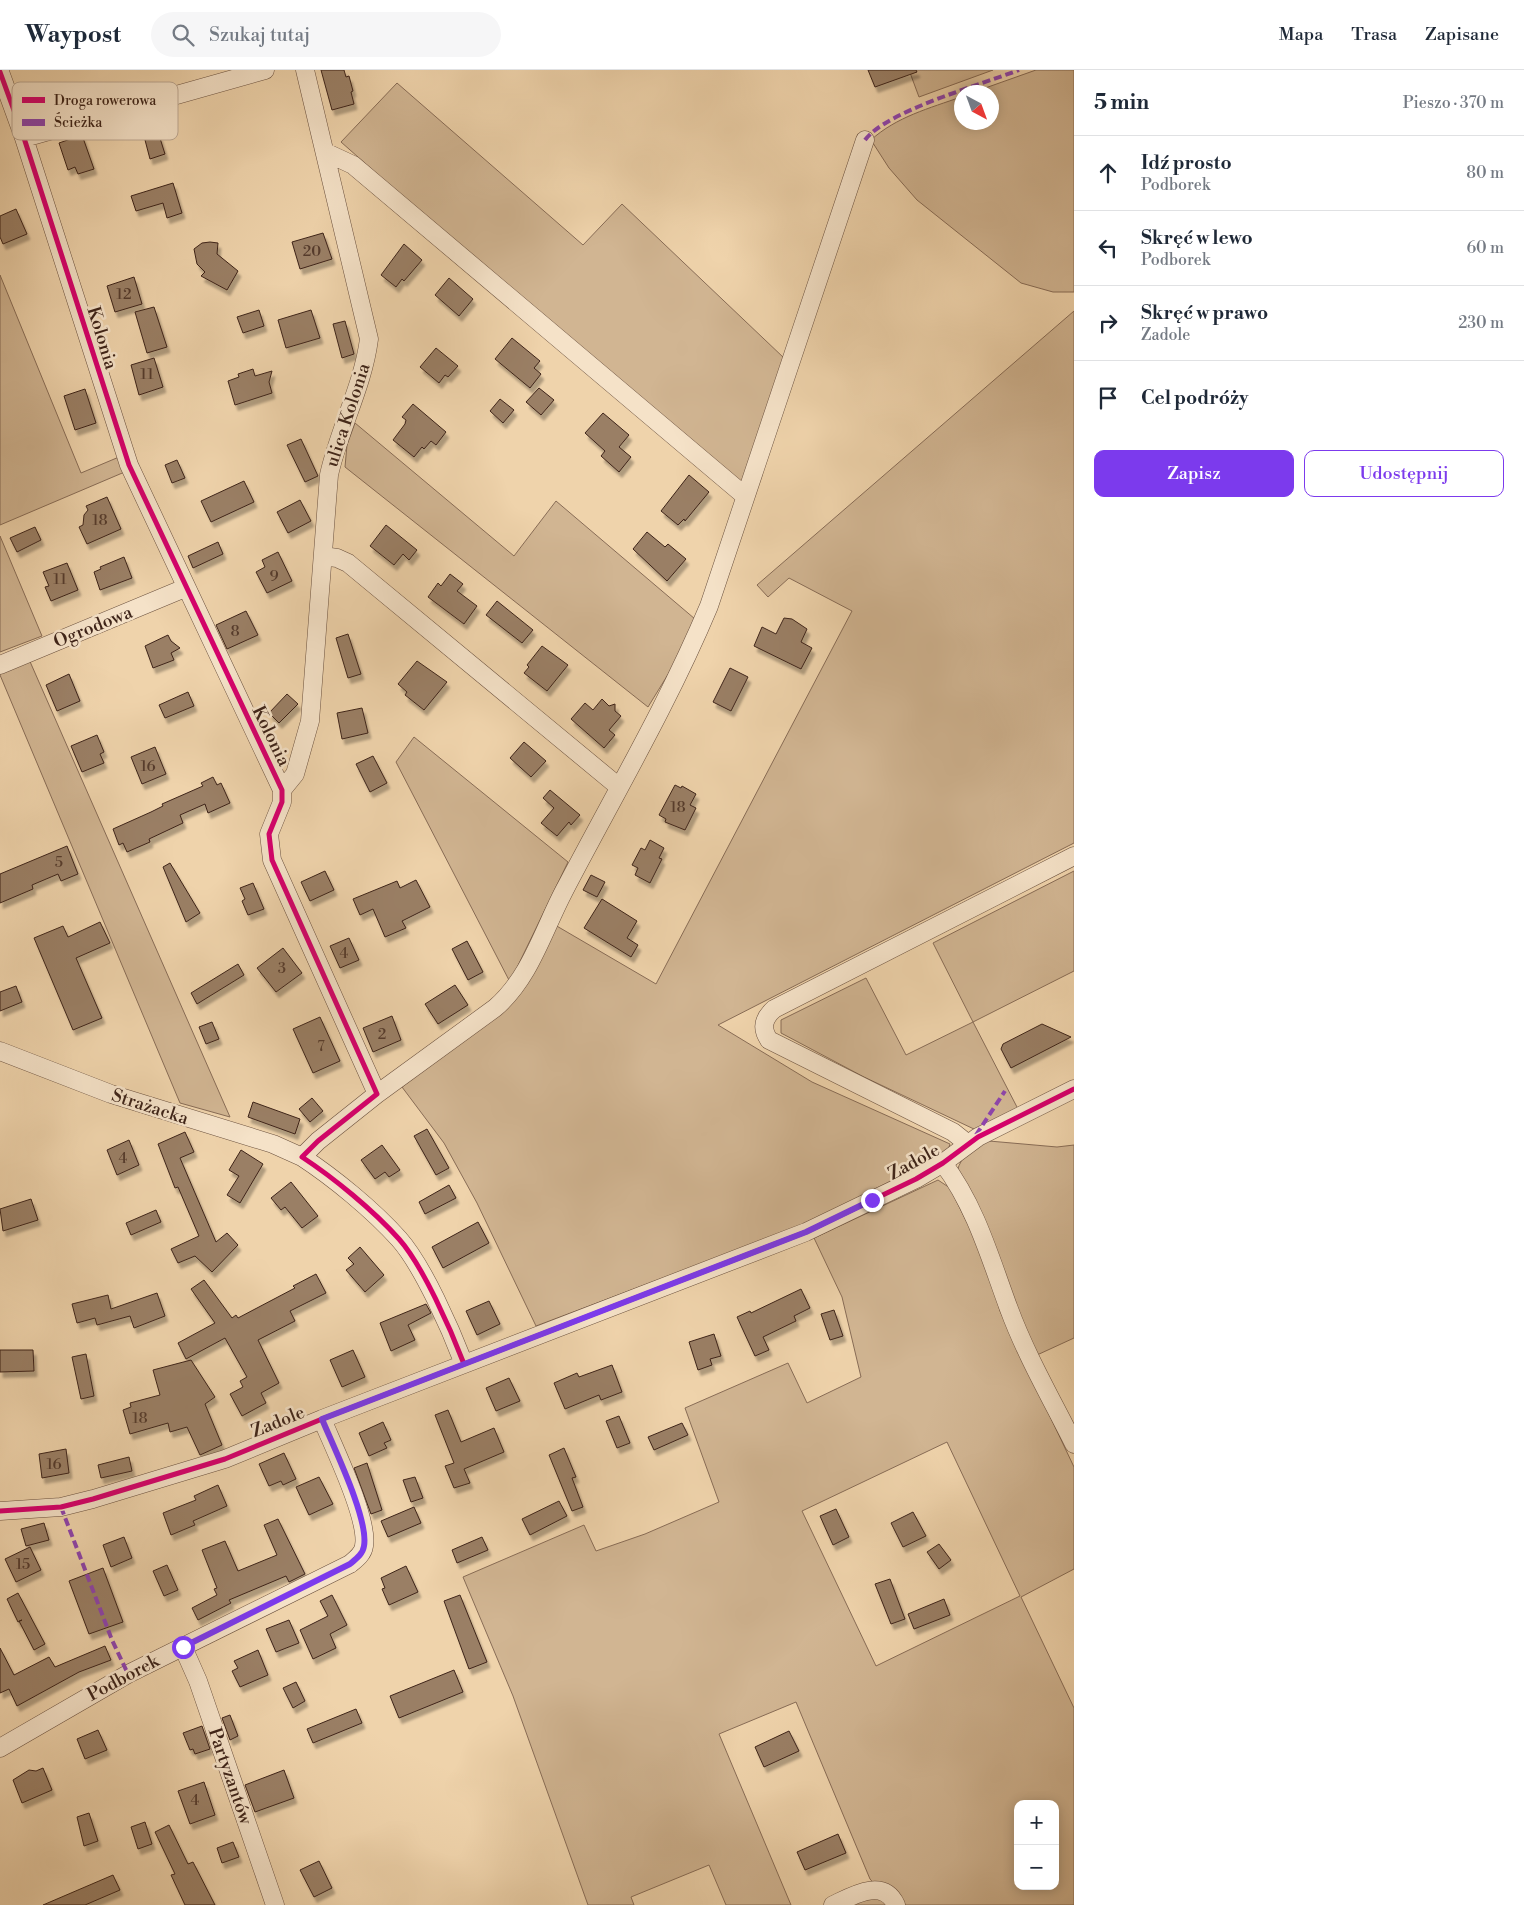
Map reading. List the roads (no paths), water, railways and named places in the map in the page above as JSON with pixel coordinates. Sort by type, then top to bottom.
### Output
[{"type":"street","points":[[178,95],[266,70]]},
{"type":"street","name":"ulica Kolonia","points":[[282,790],[295,774],[310,721],[329,476],[334,450],[367,357],[369,339],[305,70]]},
{"type":"street","name":"Kolonia","points":[[0,72],[12,105]]},
{"type":"street","name":"Kolonia","points":[[25,140],[129,465],[185,588],[282,790],[282,802],[269,834],[272,860],[377,1094]]},
{"type":"street","points":[[464,1364],[436,1302],[412,1258],[399,1239],[324,1171],[302,1156],[377,1094],[495,1008],[512,993],[521,980],[549,919],[690,652],[708,606],[865,140]]},
{"type":"street","points":[[325,152],[353,165],[745,496]]},
{"type":"street","points":[[323,556],[337,558],[348,563],[619,787]]},
{"type":"street","name":"Ogrodowa","points":[[0,665],[185,588]]},
{"type":"street","points":[[968,1144],[953,1132],[769,1040],[764,1033],[763,1025],[767,1015],[774,1009],[1074,856]]},
{"type":"street","name":"Strażacka","points":[[0,1051],[110,1094],[273,1144],[302,1156]]},
{"type":"street","name":"Zadole","points":[[0,1511],[61,1507],[225,1459],[322,1419],[806,1232],[916,1179],[990,1131],[1074,1089]]},
{"type":"street","points":[[943,1163],[962,1192],[985,1239],[1024,1344],[1074,1444]]},
{"type":"street","name":"Podborek","points":[[0,1748],[120,1678],[350,1564],[360,1555],[364,1546],[362,1523],[354,1498],[322,1419]]},
{"type":"street","name":"Partyzantów","points":[[183,1647],[198,1681],[275,1905]]},
{"type":"street","points":[[833,1905],[867,1890],[879,1890],[887,1894],[896,1905]]}]
